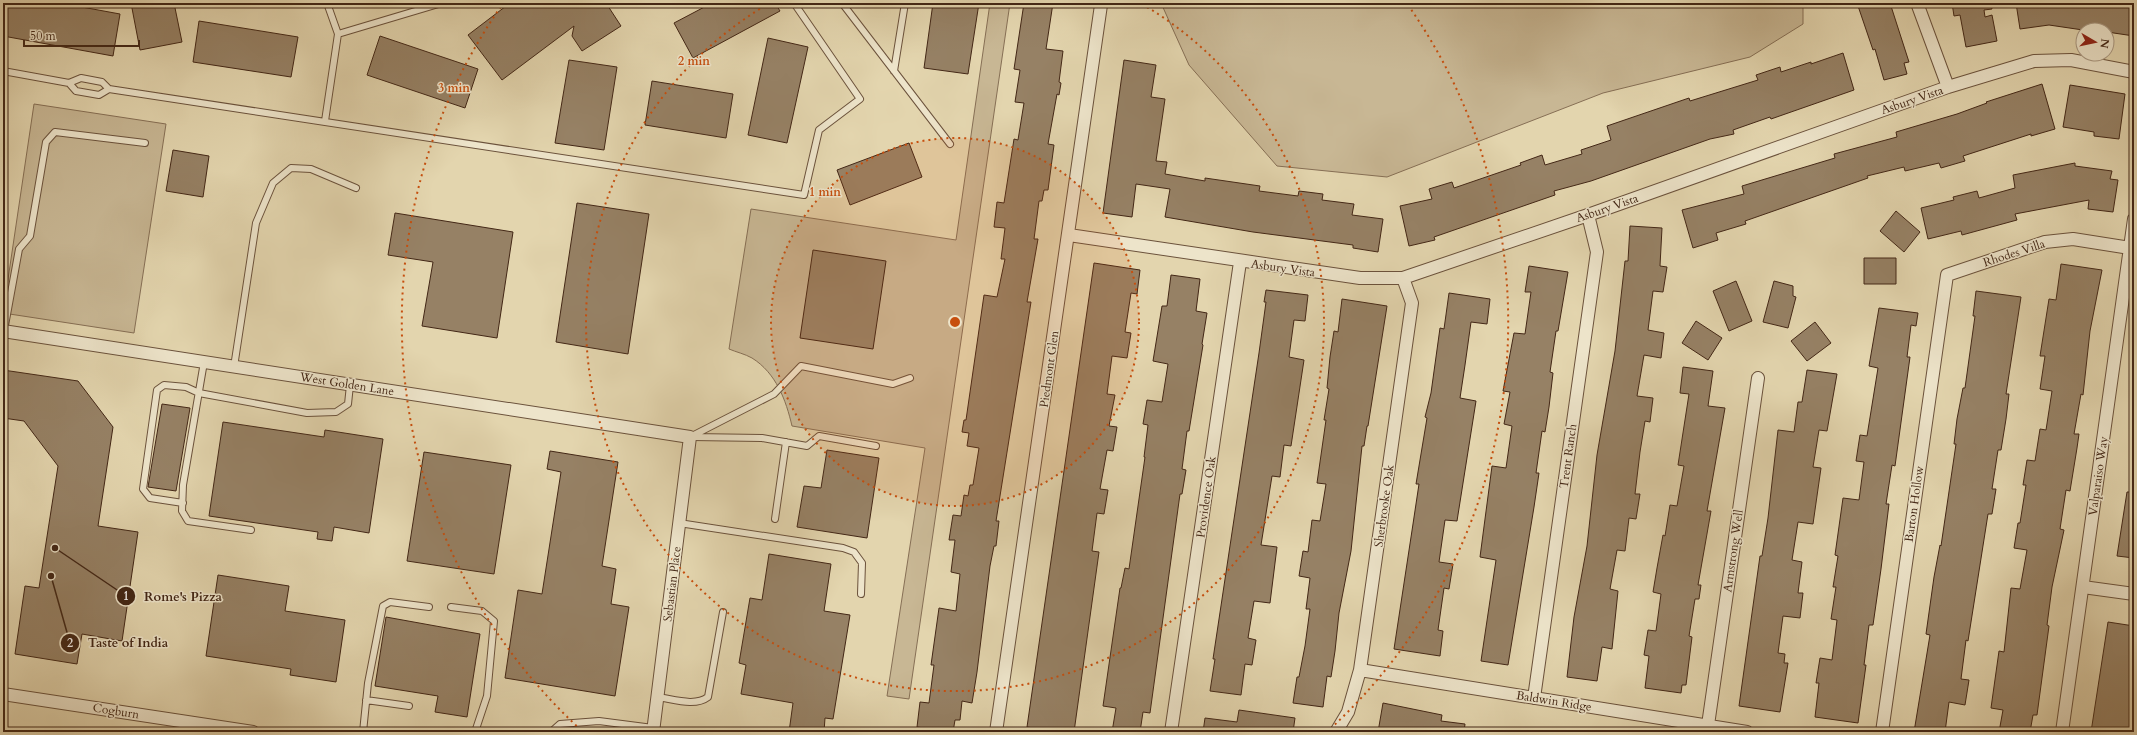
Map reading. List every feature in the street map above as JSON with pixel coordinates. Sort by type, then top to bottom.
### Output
[{"type":"street","points":[[1917,3],[1948,87]]},
{"type":"street","name":"Piedmont Glen","points":[[996,732],[1069,235],[1101,5]]},
{"type":"street","name":"Asbury Vista","points":[[1069,235],[1240,262],[1360,278],[1403,278],[1588,215],[1948,87],[2034,61],[2051,59],[2071,60],[2134,72]]},
{"type":"street","name":"Trent Ranch","points":[[1534,698],[1597,252],[1588,215]]},
{"type":"street","name":"Valparaiso Way","points":[[2062,732],[2134,219]]},
{"type":"street","name":"Rhodes Villa","points":[[1947,275],[2045,242],[2073,239],[2130,248]]},
{"type":"street","name":"Providence Oak","points":[[1171,732],[1240,262]]},
{"type":"street","name":"Barton Hollow","points":[[1882,732],[1947,275]]},
{"type":"street","name":"Sherbrooke Oak","points":[[1336,732],[1348,712],[1360,670],[1412,303],[1403,278]]},
{"type":"street","name":"West Golden Lane","points":[[3,331],[690,437]]},
{"type":"street","name":"Armstrong Well","points":[[1708,725],[1758,378]]},
{"type":"street","name":"Sebastian Place","points":[[653,730],[690,437]]},
{"type":"street","points":[[2082,587],[2134,594]]},
{"type":"street","name":"Baldwin Ridge","points":[[1360,670],[1747,732]]},
{"type":"street","name":"Cogburn","points":[[3,694],[253,732]]},
{"type":"lane","points":[[324,121],[338,34],[327,3]]},
{"type":"lane","points":[[338,34],[442,3]]},
{"type":"lane","points":[[69,83],[76,91],[99,95],[109,90],[324,121],[804,195],[819,130],[860,99],[794,3]]},
{"type":"lane","points":[[842,3],[950,144]]},
{"type":"lane","points":[[894,71],[905,3]]},
{"type":"lane","points":[[3,71],[69,83],[81,78],[102,82],[109,90]]},
{"type":"lane","points":[[3,331],[19,249],[30,236],[46,142],[55,132],[145,143]]},
{"type":"lane","points":[[234,367],[256,224],[273,183],[292,168],[311,169],[356,188]]},
{"type":"lane","points":[[204,362],[183,484],[182,511],[188,520],[251,530]]},
{"type":"lane","points":[[690,437],[774,394],[801,366],[893,384],[910,378]]},
{"type":"lane","points":[[182,503],[150,498],[143,489],[157,390],[164,384],[186,387],[199,393],[307,413],[336,412],[348,404],[350,385]]},
{"type":"lane","points":[[690,437],[762,438],[808,446],[819,436],[876,446]]},
{"type":"lane","points":[[775,519],[786,442]]},
{"type":"lane","points":[[680,523],[843,548],[854,552],[862,563],[861,594]]},
{"type":"lane","points":[[363,732],[366,700],[383,606],[390,602],[429,607]]},
{"type":"lane","points":[[451,607],[482,611],[494,621],[487,696],[475,732]]},
{"type":"lane","points":[[657,697],[693,702],[702,701],[708,697],[723,612]]},
{"type":"lane","points":[[366,700],[409,706]]},
{"type":"lane","points":[[551,732],[560,724],[599,721],[653,730]]},
{"type":"shaded area","points":[[990,3],[1010,3],[909,699],[887,696],[925,448],[792,426],[783,397],[768,371],[752,358],[729,349],[751,209],[956,240]]},
{"type":"shaded area","points":[[1161,3],[1803,3],[1803,24],[1750,57],[1603,93],[1387,177],[1277,166],[1189,65]]},
{"type":"shaded area","points":[[34,104],[166,124],[134,333],[3,313]]},
{"type":"building","points":[[3,3],[60,3],[120,14],[113,56],[3,36]]},
{"type":"building","points":[[131,3],[174,3],[182,42],[140,50]]},
{"type":"building","points":[[510,3],[606,3],[621,26],[582,51],[572,36],[574,26],[502,80],[468,35]]},
{"type":"building","points":[[712,3],[775,3],[780,11],[693,58],[674,23]]},
{"type":"building","points":[[933,3],[979,3],[968,74],[924,68]]},
{"type":"building","points":[[1024,3],[1053,3],[1046,49],[1063,51],[1059,82],[1061,83],[1059,95],[1057,94],[1048,144],[1054,145],[1048,190],[1044,190],[1042,201],[1039,201],[1034,239],[1038,239],[1027,302],[1031,302],[996,521],[999,521],[996,546],[994,546],[990,566],[972,703],[962,701],[960,720],[955,720],[953,732],[917,727],[920,702],[929,703],[934,665],[931,665],[939,608],[956,611],[960,574],[951,572],[955,540],[949,540],[953,515],[961,516],[964,495],[968,496],[970,485],[973,485],[979,448],[967,446],[969,433],[962,432],[964,420],[966,420],[984,295],[997,297],[1005,259],[1001,259],[1005,228],[994,227],[997,202],[1004,203],[1014,139],[1018,140],[1024,103],[1015,102],[1020,70],[1014,69]]},
{"type":"building","points":[[1857,3],[1890,3],[1909,62],[1904,63],[1907,74],[1884,80],[1875,49],[1873,50]]},
{"type":"building","points":[[1952,3],[1991,3],[1992,9],[1984,10],[1985,17],[1992,15],[1997,41],[1966,47],[1960,15],[1954,16]]},
{"type":"building","points":[[2016,3],[2134,3],[2134,36],[2115,33],[2115,22],[2075,22],[2075,29],[2049,25],[2020,29]]},
{"type":"building","points":[[199,21],[298,37],[291,77],[193,62]]},
{"type":"building","points":[[380,36],[478,69],[465,108],[367,75]]},
{"type":"building","points":[[768,38],[808,47],[787,143],[748,135]]},
{"type":"building","points":[[1843,53],[1854,90],[1771,119],[1770,117],[1733,130],[1734,134],[1710,139],[1591,181],[1554,191],[1555,195],[1434,237],[1435,240],[1409,246],[1400,206],[1432,199],[1429,189],[1452,182],[1454,188],[1521,165],[1520,163],[1542,155],[1545,165],[1582,154],[1581,150],[1611,140],[1607,126],[1689,98],[1690,101],[1758,80],[1756,75],[1780,67],[1781,72]]},
{"type":"building","points":[[569,60],[617,67],[604,150],[555,143]]},
{"type":"building","points":[[1124,60],[1156,65],[1151,97],[1165,99],[1156,161],[1167,162],[1165,174],[1205,181],[1205,178],[1260,186],[1259,191],[1298,196],[1299,191],[1323,194],[1322,200],[1354,204],[1352,215],[1383,219],[1378,252],[1353,248],[1353,245],[1253,232],[1165,217],[1170,189],[1136,184],[1132,217],[1103,213]]},
{"type":"building","points":[[652,81],[733,94],[726,138],[645,125]]},
{"type":"building","points":[[2042,84],[2055,129],[2031,136],[2031,134],[1963,156],[1965,161],[1941,168],[1939,163],[1905,171],[1904,167],[1867,176],[1868,178],[1745,221],[1746,224],[1716,233],[1718,240],[1693,248],[1682,210],[1744,194],[1742,186],[1835,158],[1834,154],[1897,137],[1896,132],[1957,114],[1987,103],[1986,102]]},
{"type":"building","points":[[2070,85],[2125,94],[2119,139],[2094,136],[2094,132],[2063,127]]},
{"type":"building","points":[[909,143],[922,177],[850,205],[837,170]]},
{"type":"building","points":[[173,150],[209,156],[203,197],[166,191]]},
{"type":"building","points":[[2075,163],[2075,166],[2112,171],[2110,179],[2118,180],[2113,212],[2088,209],[2089,200],[2015,214],[2017,220],[1962,235],[1961,231],[1928,239],[1921,208],[1954,200],[1953,197],[1977,191],[1979,198],[2015,188],[2013,175]]},
{"type":"building","points":[[577,203],[649,214],[628,354],[556,342]]},
{"type":"building","points":[[1896,211],[1920,232],[1904,252],[1880,231]]},
{"type":"building","points":[[395,213],[513,232],[497,338],[422,326],[433,262],[388,255]]},
{"type":"building","points":[[1630,226],[1662,228],[1660,266],[1667,267],[1663,292],[1653,291],[1648,330],[1664,333],[1661,358],[1644,355],[1637,396],[1653,398],[1650,422],[1645,421],[1640,452],[1635,494],[1640,494],[1636,519],[1629,518],[1625,551],[1617,550],[1610,589],[1618,591],[1612,649],[1602,647],[1597,681],[1567,677],[1574,617],[1587,546],[1597,455],[1615,351],[1625,261],[1628,261]]},
{"type":"building","points":[[813,250],[886,261],[873,349],[800,338]]},
{"type":"building","points":[[1864,258],[1896,258],[1896,284],[1864,284]]},
{"type":"building","points":[[1094,263],[1140,270],[1137,294],[1131,293],[1125,332],[1131,333],[1127,358],[1112,356],[1107,394],[1115,395],[1109,426],[1117,427],[1113,451],[1107,450],[1100,489],[1108,490],[1104,514],[1097,513],[1092,551],[1099,552],[1074,732],[1061,732],[1027,727]]},
{"type":"building","points":[[2061,264],[2102,270],[2090,331],[2083,395],[2081,394],[2074,434],[2079,434],[2077,448],[2070,491],[2066,490],[2060,529],[2064,530],[2052,587],[2047,625],[2049,626],[2037,715],[2033,715],[2030,732],[1999,732],[2003,710],[1991,708],[1999,651],[2004,652],[2011,588],[2020,589],[2027,550],[2014,548],[2018,523],[2020,523],[2026,485],[2023,485],[2027,460],[2035,461],[2040,429],[2046,430],[2052,391],[2040,389],[2045,356],[2040,356],[2049,299],[2056,300]]},
{"type":"building","points":[[1529,266],[1568,272],[1558,331],[1556,331],[1550,372],[1553,373],[1549,407],[1545,432],[1542,431],[1536,473],[1539,473],[1508,665],[1481,661],[1496,560],[1480,557],[1492,466],[1506,468],[1512,426],[1504,424],[1510,392],[1503,391],[1514,333],[1525,334],[1531,292],[1525,292]]},
{"type":"building","points":[[1171,275],[1200,279],[1196,311],[1207,313],[1203,345],[1189,431],[1187,431],[1182,469],[1186,470],[1182,494],[1180,494],[1150,713],[1143,712],[1140,732],[1112,732],[1116,708],[1103,706],[1120,588],[1125,568],[1129,569],[1145,457],[1148,425],[1143,424],[1147,400],[1162,402],[1168,364],[1153,361],[1162,306],[1167,306]]},
{"type":"building","points":[[1736,281],[1752,321],[1729,331],[1713,291]]},
{"type":"building","points":[[1774,281],[1793,286],[1793,296],[1796,297],[1788,328],[1763,322]]},
{"type":"building","points":[[1266,290],[1308,295],[1305,321],[1294,320],[1289,357],[1304,360],[1291,446],[1284,445],[1280,477],[1272,476],[1261,545],[1277,547],[1270,603],[1254,601],[1248,638],[1256,640],[1252,665],[1245,664],[1241,695],[1210,691],[1215,659],[1213,659],[1259,353],[1266,302],[1264,302]]},
{"type":"building","points":[[1976,291],[2021,297],[2006,394],[2009,394],[2006,419],[2001,450],[1998,450],[1992,489],[1996,489],[1992,514],[1988,514],[1968,641],[1966,640],[1961,679],[1969,680],[1965,705],[1949,702],[1945,732],[1914,732],[1930,635],[1926,634],[1956,444],[1954,444],[1957,419],[1963,388],[1965,388],[1975,316],[1973,316]]},
{"type":"building","points":[[1449,293],[1490,299],[1487,324],[1471,322],[1460,398],[1476,401],[1457,521],[1445,520],[1439,562],[1453,564],[1449,589],[1444,588],[1438,630],[1443,631],[1440,656],[1394,649],[1419,484],[1416,484],[1427,418],[1425,417],[1431,393],[1440,328],[1444,329]]},
{"type":"building","points":[[1342,299],[1387,306],[1368,426],[1364,446],[1362,446],[1351,551],[1339,613],[1331,677],[1327,676],[1323,707],[1293,703],[1297,677],[1299,677],[1305,646],[1310,609],[1306,609],[1310,578],[1299,576],[1303,551],[1308,552],[1312,520],[1320,521],[1326,484],[1317,483],[1326,420],[1324,420],[1329,389],[1327,388],[1330,357],[1334,331],[1338,332]]},
{"type":"building","points":[[1879,308],[1918,313],[1916,326],[1911,325],[1907,357],[1910,357],[1895,466],[1892,465],[1886,504],[1889,504],[1881,569],[1873,625],[1869,625],[1864,665],[1866,665],[1858,723],[1815,717],[1819,683],[1816,683],[1820,658],[1832,660],[1837,620],[1831,619],[1836,587],[1833,587],[1838,556],[1835,555],[1843,498],[1859,500],[1864,462],[1856,461],[1860,435],[1867,436],[1878,368],[1869,366]]},
{"type":"building","points":[[1696,321],[1722,338],[1708,360],[1682,343]]},
{"type":"building","points":[[1815,322],[1831,343],[1807,361],[1791,341]]},
{"type":"building","points":[[1683,367],[1713,371],[1708,406],[1725,408],[1707,511],[1711,511],[1698,585],[1701,585],[1699,599],[1695,599],[1689,636],[1692,637],[1686,685],[1682,685],[1681,693],[1645,688],[1649,656],[1644,655],[1648,630],[1656,631],[1661,594],[1653,592],[1657,568],[1663,535],[1665,536],[1670,505],[1677,506],[1684,466],[1678,465],[1689,394],[1680,393]]},
{"type":"building","points":[[3,370],[78,381],[113,427],[98,526],[138,532],[122,641],[82,634],[77,664],[15,654],[25,586],[39,588],[58,466],[24,421],[3,418]]},
{"type":"building","points":[[1807,370],[1837,374],[1827,431],[1819,430],[1813,467],[1821,468],[1813,524],[1798,522],[1792,560],[1802,562],[1798,593],[1803,593],[1800,618],[1783,616],[1778,653],[1785,654],[1784,663],[1788,663],[1780,712],[1739,706],[1760,556],[1762,556],[1768,518],[1778,430],[1794,432],[1798,402],[1802,402]]},
{"type":"building","points":[[162,404],[190,408],[176,491],[148,487]]},
{"type":"building","points":[[223,422],[324,437],[325,430],[383,439],[369,533],[334,527],[332,541],[317,539],[318,532],[209,516]]},
{"type":"building","points":[[827,450],[879,458],[867,538],[797,527],[804,486],[821,488]]},
{"type":"building","points":[[550,451],[618,462],[602,566],[616,569],[611,604],[629,607],[615,696],[505,678],[518,590],[542,594],[561,472],[547,469]]},
{"type":"building","points":[[424,452],[511,465],[494,574],[407,561]]},
{"type":"building","points":[[2127,492],[2134,492],[2134,558],[2117,556]]},
{"type":"building","points":[[769,554],[831,564],[824,611],[850,615],[833,719],[825,718],[824,732],[789,732],[793,703],[741,694],[746,665],[739,663],[750,598],[762,600]]},
{"type":"building","points":[[218,575],[289,586],[285,611],[345,620],[336,682],[290,675],[291,669],[206,656]]},
{"type":"building","points":[[386,617],[480,634],[467,717],[435,712],[438,696],[375,686]]},
{"type":"building","points":[[2108,622],[2134,626],[2134,732],[2091,732]]},
{"type":"building","points":[[1383,703],[1442,715],[1441,721],[1465,724],[1464,732],[1378,732]]},
{"type":"building","points":[[1239,710],[1295,718],[1293,732],[1203,732],[1205,718],[1237,722]]},
{"type":"place","name":"Rome's Pizza","points":[[55,548]]},
{"type":"place","name":"Taste of India","points":[[51,576]]}]
